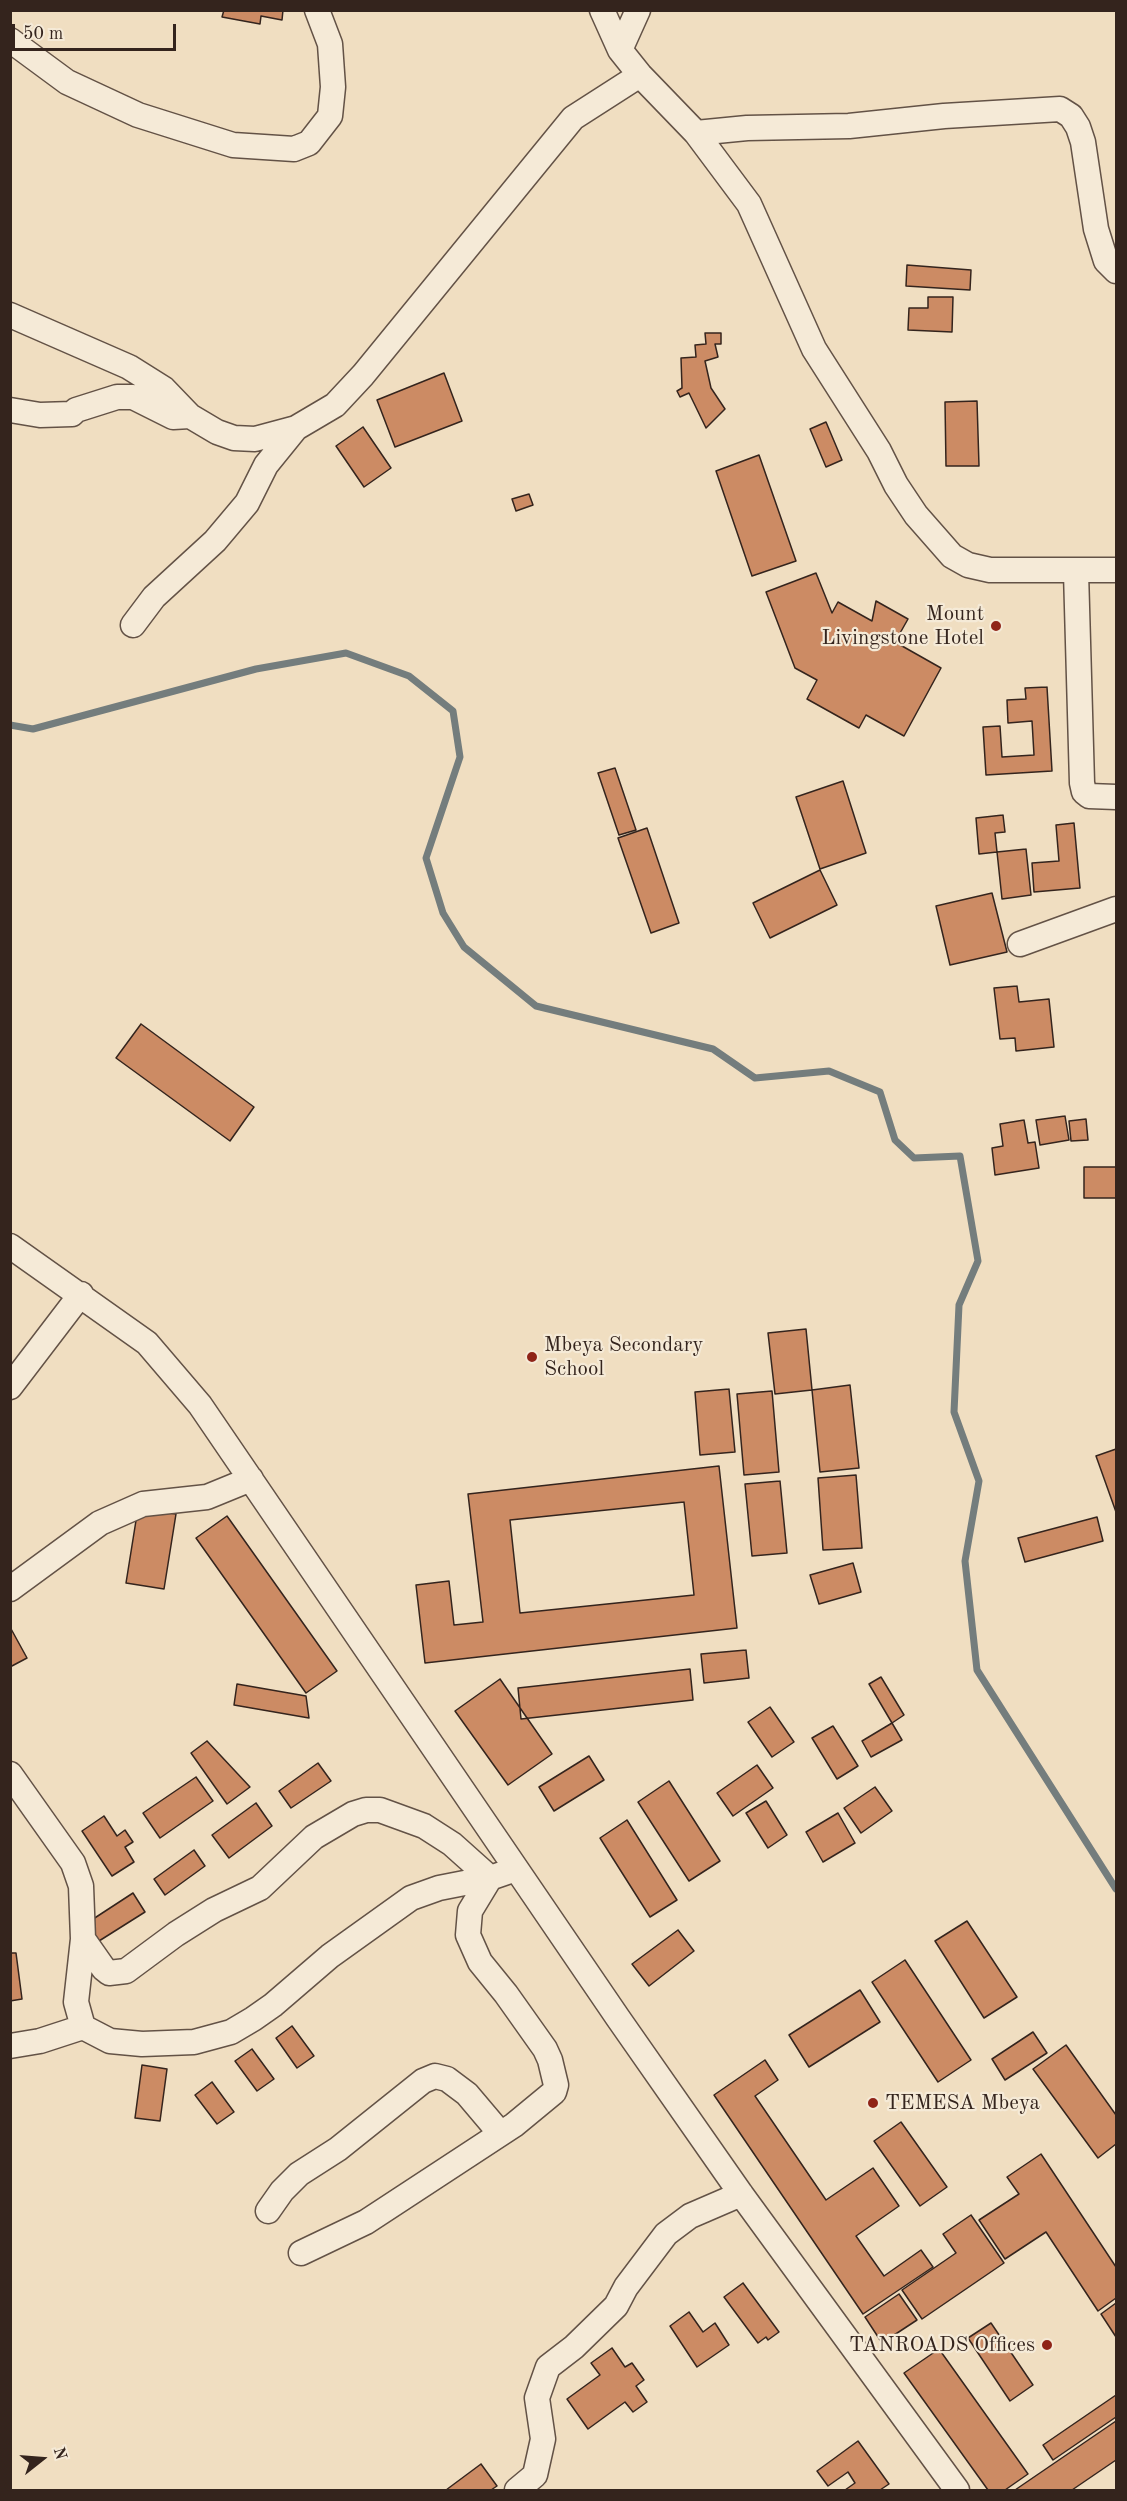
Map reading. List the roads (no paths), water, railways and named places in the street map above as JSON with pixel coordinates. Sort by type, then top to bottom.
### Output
[{"type":"street","points":[[10,40],[67,82],[138,115],[233,145],[294,149],[309,143],[330,116],[333,87],[330,44],[317,10]]},
{"type":"street","points":[[602,10],[620,50],[640,75],[696,133],[749,204],[814,349],[879,451],[896,485],[916,515],[952,556],[968,565],[990,570],[1076,572],[1116,570]]},
{"type":"street","points":[[620,50],[638,10]]},
{"type":"street","points":[[10,315],[129,368],[164,389],[190,416],[217,432],[234,438],[255,439],[296,428],[335,405],[363,375],[573,118],[640,75]]},
{"type":"street","points":[[696,133],[747,128],[849,126],[944,116],[1060,110],[1071,116],[1078,127],[1083,142],[1096,229],[1106,261],[1116,271]]},
{"type":"street","points":[[10,410],[40,415],[72,414],[76,410],[117,398],[133,397],[173,417],[190,416]]},
{"type":"street","points":[[133,625],[154,597],[215,542],[246,502],[266,465],[296,428]]},
{"type":"street","points":[[1076,572],[1082,783],[1084,792],[1089,796],[1116,797]]},
{"type":"street","points":[[1020,944],[1116,909]]},
{"type":"street","points":[[10,1245],[147,1343],[200,1406],[741,2194],[957,2490]]},
{"type":"street","points":[[10,1387],[81,1294]]},
{"type":"street","points":[[10,1589],[100,1523],[143,1504],[207,1497],[251,1479]]},
{"type":"street","points":[[10,1774],[73,1863],[81,1887],[83,1939],[77,1975],[76,2002],[83,2027]]},
{"type":"street","points":[[83,1939],[104,1969],[110,1973],[126,1971],[176,1934],[214,1910],[260,1888],[314,1837],[353,1814],[366,1810],[380,1810],[424,1826],[452,1844],[490,1878]]},
{"type":"street","points":[[10,2046],[40,2041],[83,2027],[110,2041],[142,2044],[194,2042],[231,2032],[273,2005],[330,1956],[411,1898],[439,1888],[490,1878],[516,1869]]},
{"type":"street","points":[[301,2253],[366,2222],[514,2125],[548,2098],[556,2085],[550,2060],[544,2049],[506,1994],[480,1962],[468,1935],[470,1911],[478,1894],[490,1878]]},
{"type":"street","points":[[268,2211],[282,2191],[299,2174],[338,2149],[423,2081],[435,2076],[447,2079],[467,2094],[500,2133]]},
{"type":"street","points":[[517,2490],[535,2475],[543,2439],[537,2398],[548,2367],[574,2347],[616,2306],[626,2287],[666,2234],[690,2216],[741,2194]]},
{"type":"waterway","points":[[10,725],[33,729],[256,669],[346,653],[409,676],[453,711],[460,757],[426,858],[443,913],[464,947],[536,1006],[713,1049],[755,1078],[829,1071],[880,1092],[895,1140],[914,1158],[960,1156],[978,1261],[959,1305],[954,1412],[979,1481],[965,1561],[977,1670],[1116,1889]]},
{"type":"place","name":"Mount Livingstone Hotel","points":[[996,626]]},
{"type":"place","name":"Mbeya Secondary School","points":[[532,1357]]},
{"type":"place","name":"TEMESA Mbeya","points":[[873,2103]]},
{"type":"place","name":"TANROADS Offices","points":[[1047,2345]]}]
